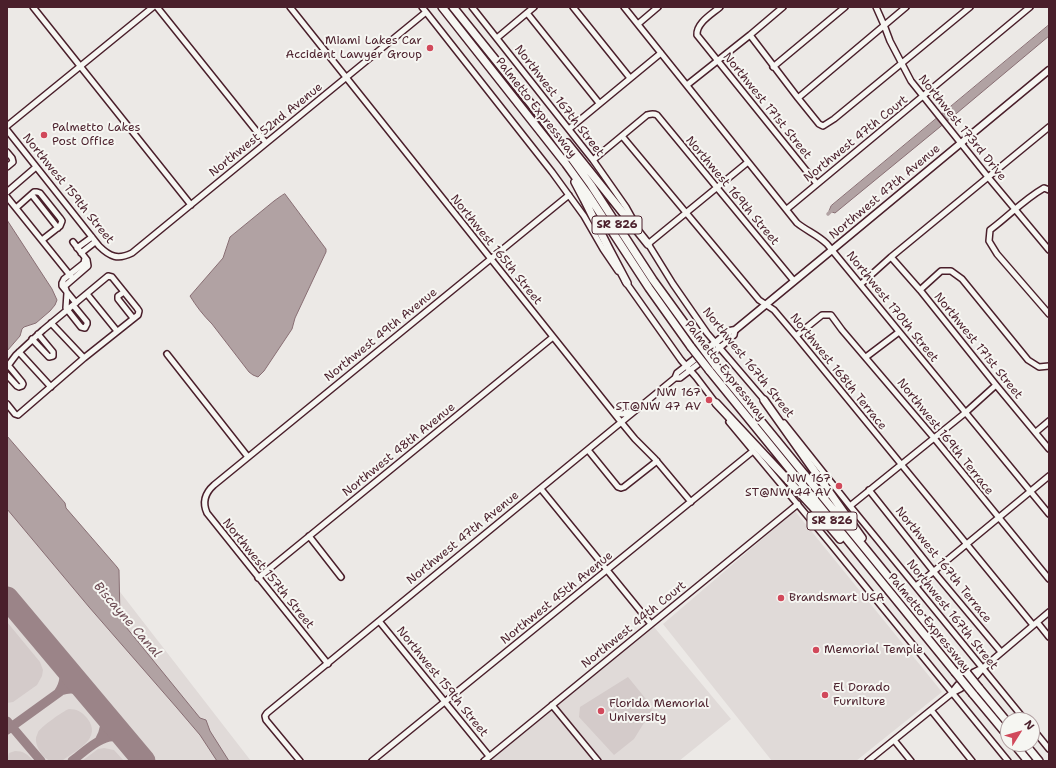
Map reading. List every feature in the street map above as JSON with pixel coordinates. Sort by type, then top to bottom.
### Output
[{"type":"highway","name":"Palmetto Expressway","points":[[442,7],[588,193],[649,288],[691,347],[1000,726]]},
{"type":"highway","name":"Palmetto Expressway","points":[[453,7],[535,109],[591,185],[653,280],[715,365],[1000,713]]},
{"type":"highway","points":[[535,109],[553,126],[648,244]]},
{"type":"highway","points":[[566,164],[627,283]]},
{"type":"highway","points":[[764,400],[861,537],[875,561]]},
{"type":"highway","points":[[716,403],[812,506],[855,555],[873,571]]},
{"type":"highway","points":[[1021,752],[1028,761]]},
{"type":"highway","points":[[1032,752],[1039,761]]},
{"type":"main road","name":"Northwest 47th Avenue","points":[[688,368],[717,345],[730,331],[735,330],[1049,70]]},
{"type":"street","points":[[33,7],[190,205]]},
{"type":"street","points":[[7,126],[153,7]]},
{"type":"street","points":[[157,7],[266,143]]},
{"type":"street","name":"Northwest 165th Street","points":[[290,7],[621,422],[657,461],[691,502]]},
{"type":"street","points":[[422,7],[569,195],[584,216],[612,263],[688,368],[1006,760]]},
{"type":"street","name":"Northwest 167th Street","points":[[472,7],[593,160],[626,207],[677,290],[717,345],[777,414],[850,506],[1019,712]]},
{"type":"street","points":[[497,38],[534,7]]},
{"type":"street","points":[[573,7],[630,78]]},
{"type":"street","name":"Northwest 170th Street","points":[[624,7],[797,223],[821,238],[832,250],[1049,514]]},
{"type":"street","points":[[638,24],[658,7]]},
{"type":"street","name":"Northwest 171st Street","points":[[720,7],[699,25],[696,30],[697,35],[817,184]]},
{"type":"street","points":[[687,85],[783,7]]},
{"type":"street","points":[[773,67],[845,7]]},
{"type":"street","name":"Northwest 173rd Drive","points":[[876,7],[890,42],[911,81],[1049,250]]},
{"type":"street","points":[[798,98],[906,7]]},
{"type":"street","points":[[750,35],[773,67],[819,124],[823,126],[834,119],[970,7]]},
{"type":"street","name":"Northwest 47th Court","points":[[787,209],[1030,7]]},
{"type":"street","name":"Northwest 52nd Avenue","points":[[115,257],[132,253],[426,12]]},
{"type":"street","points":[[527,13],[599,103]]},
{"type":"street","points":[[569,129],[661,53]]},
{"type":"street","name":"Northwest 169th Street","points":[[622,136],[647,116],[651,114],[657,115],[794,281]]},
{"type":"street","points":[[861,284],[891,257],[1049,127]]},
{"type":"street","name":"Northwest 159th Street","points":[[7,130],[95,242],[105,252],[115,257]]},
{"type":"street","points":[[593,160],[622,136]]},
{"type":"street","name":"Northwest 168th Terrace","points":[[622,136],[759,300],[774,310],[796,336],[966,545],[1035,624],[1049,637]]},
{"type":"street","points":[[7,152],[12,158],[13,162],[8,165]]},
{"type":"street","points":[[648,244],[748,162]]},
{"type":"street","points":[[7,192],[36,167]]},
{"type":"street","points":[[1049,190],[1044,188],[1033,194],[998,225],[990,230],[989,241],[997,254],[1049,314]]},
{"type":"street","name":"Northwest 159th Street","points":[[16,208],[34,192],[38,192],[60,218],[61,224],[58,228],[42,240]]},
{"type":"street","name":"Northwest 49th Avenue","points":[[208,492],[214,485],[248,457],[569,195]]},
{"type":"street","points":[[7,197],[72,277]]},
{"type":"street","points":[[78,248],[92,237]]},
{"type":"street","points":[[67,293],[67,310],[81,327],[85,328],[87,322],[67,293],[65,287],[72,277],[88,266],[88,263],[83,255],[73,242]]},
{"type":"street","points":[[83,255],[95,242]]},
{"type":"street","name":"Northwest 171st Street","points":[[891,257],[920,290],[996,385],[1049,448]]},
{"type":"street","points":[[920,290],[941,271],[951,271],[962,279],[1028,360],[1039,367],[1049,366]]},
{"type":"street","points":[[7,375],[17,386],[22,386],[22,382],[8,366],[32,339],[108,276],[112,277],[139,311],[138,315],[84,358],[18,415],[15,414],[7,404]]},
{"type":"street","points":[[124,292],[118,296],[118,299],[133,318]]},
{"type":"street","points":[[87,294],[117,331]]},
{"type":"street","name":"Northwest 169th Terrace","points":[[796,336],[822,314],[831,315],[1049,579]]},
{"type":"street","points":[[51,323],[84,358]]},
{"type":"street","points":[[866,357],[899,332]]},
{"type":"street","points":[[32,339],[49,357],[53,356],[53,352],[38,334]]},
{"type":"street","name":"Northwest 48th Avenue","points":[[258,578],[553,337]]},
{"type":"street","points":[[19,352],[51,387]]},
{"type":"street","points":[[167,354],[248,457]]},
{"type":"street","name":"Northwest 47th Avenue","points":[[300,761],[266,720],[265,716],[267,713],[675,378],[677,373],[688,368]]},
{"type":"street","points":[[850,506],[965,413],[996,385]]},
{"type":"street","points":[[613,412],[622,414],[636,410]]},
{"type":"street","points":[[1036,432],[1049,421]]},
{"type":"street","points":[[588,450],[620,488],[624,487],[657,461]]},
{"type":"street","name":"Northwest 45th Avenue","points":[[372,761],[754,451]]},
{"type":"street","points":[[916,586],[1049,476]]},
{"type":"street","points":[[541,489],[651,624]]},
{"type":"street","name":"Northwest 167th Terrace","points":[[869,490],[934,572],[1001,652]]},
{"type":"street","name":"Northwest 157th Street","points":[[208,492],[204,503],[207,513],[328,664]]},
{"type":"street","name":"Northwest 44th Court","points":[[484,761],[798,504]]},
{"type":"street","points":[[309,536],[341,577]]},
{"type":"street","points":[[868,761],[952,693],[956,686],[975,670],[983,668],[1049,612]]},
{"type":"street","name":"Northwest 159th Street","points":[[379,621],[489,756]]},
{"type":"street","points":[[552,705],[598,761]]},
{"type":"street","points":[[931,710],[972,761]]},
{"type":"street","points":[[1040,738],[1049,749]]},
{"type":"street","points":[[894,740],[911,761]]},
{"type":"shaded area","points":[[1049,25],[1049,36],[835,213],[829,211],[831,206]]},
{"type":"shaded area","points":[[285,194],[326,249],[326,252],[295,318],[292,329],[264,371],[258,377],[249,372],[190,296],[223,258],[230,237],[274,201]]},
{"type":"shaded area","points":[[7,220],[52,289],[57,300],[50,311],[36,323],[22,329],[20,336],[7,351]]},
{"type":"shaded area","points":[[7,436],[65,503],[66,508],[117,567],[119,570],[120,618],[200,718],[206,720],[210,731],[229,761],[217,761],[200,735],[89,607],[7,509]]},
{"type":"shaded area","points":[[7,446],[251,761],[7,761]]},
{"type":"shaded area","points":[[795,511],[942,692],[856,761],[772,761],[663,624]]},
{"type":"shaded area","points":[[7,622],[40,662],[43,670],[42,676],[37,685],[13,702],[7,703]]},
{"type":"shaded area","points":[[654,627],[731,719],[679,761],[490,761]]},
{"type":"shaded area","points":[[628,677],[650,704],[652,710],[634,739],[614,755],[579,717],[580,707]]},
{"type":"shaded area","points":[[69,709],[79,711],[87,718],[91,725],[92,732],[90,737],[81,748],[63,760],[48,760],[40,752],[37,745],[36,737],[38,732],[57,716]]},
{"type":"shaded area","points":[[104,748],[114,750],[124,761],[82,761],[98,749]]},
{"type":"shaded area","points":[[15,751],[25,753],[33,761],[7,761],[9,753]]},
{"type":"waterway","points":[[828,214],[833,209]]},
{"type":"taxiway","points":[[58,693],[64,679],[62,664]]},
{"type":"taxiway","points":[[7,730],[61,691],[74,689],[86,693]]},
{"type":"taxiway","points":[[99,741],[103,734],[104,727],[103,712]]},
{"type":"taxiway","points":[[7,721],[41,761]]},
{"type":"taxiway","points":[[72,761],[92,745],[110,737],[119,738],[131,746]]},
{"type":"runway","points":[[7,598],[144,761]]},
{"type":"place","name":"Miami Lakes Car Accident Lawyer Group","points":[[430,48]]},
{"type":"place","name":"Palmetto Lakes Post Office","points":[[44,135]]},
{"type":"place","name":"NW 167 ST@NW 47 AV","points":[[709,400]]},
{"type":"place","name":"NW 167 ST@NW 44 AV","points":[[839,486]]},
{"type":"place","name":"Brandsmart USA","points":[[781,598]]},
{"type":"place","name":"Memorial Temple","points":[[816,650]]},
{"type":"place","name":"El Dorado Furniture","points":[[825,695]]},
{"type":"place","name":"Florida Memorial University","points":[[601,711]]},
{"type":"water label","name":"Biscayne Canal","points":[[127,620]]}]
